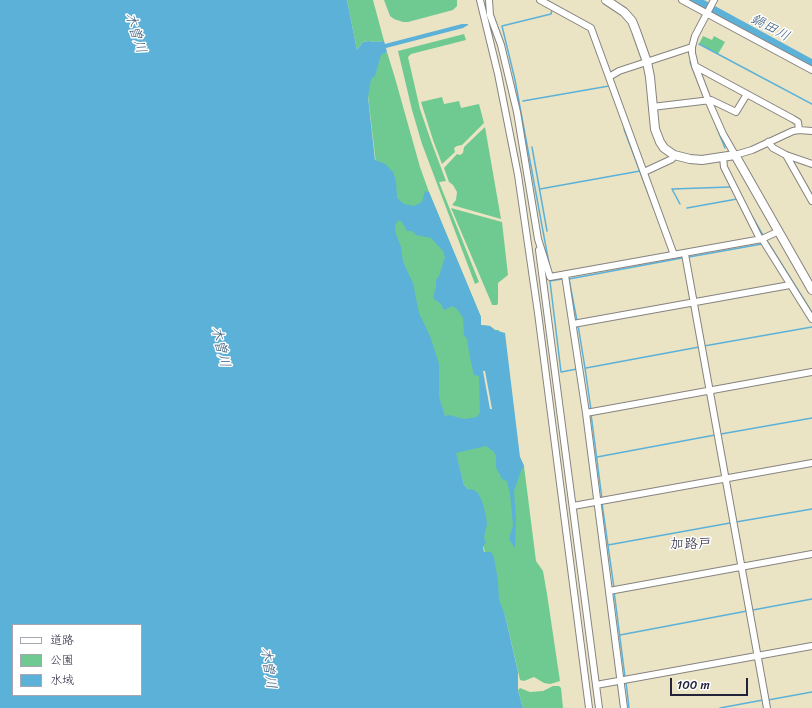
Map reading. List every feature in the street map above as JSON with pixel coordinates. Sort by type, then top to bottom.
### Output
[{"type":"main road","points":[[606,0],[628,15],[636,31],[647,62],[650,77],[656,136],[664,148],[674,155],[690,159],[702,160],[735,156],[812,290]]},
{"type":"street","points":[[480,0],[498,74],[518,175],[536,298],[589,708]]},
{"type":"street","points":[[489,0],[490,15],[501,46],[517,112],[538,239],[599,708]]},
{"type":"street","points":[[682,0],[812,70]]},
{"type":"street","points":[[713,1],[695,36],[692,47],[695,66],[708,100],[723,134],[735,156],[752,150],[785,134],[799,130],[812,131]]},
{"type":"street","points":[[546,2],[592,28],[674,255]]},
{"type":"street","points":[[609,78],[618,70],[692,47]]},
{"type":"street","points":[[695,66],[798,122],[799,130]]},
{"type":"street","points":[[652,107],[711,100],[736,112],[747,94]]},
{"type":"street","points":[[768,142],[773,148],[786,155],[812,164]]},
{"type":"street","points":[[644,172],[672,159],[674,155]]},
{"type":"street","points":[[786,155],[812,201]]},
{"type":"street","points":[[723,157],[724,168],[761,239],[812,319]]},
{"type":"street","points":[[538,239],[550,277],[685,254],[761,239],[779,231]]},
{"type":"street","points":[[685,254],[767,708]]},
{"type":"street","points":[[565,275],[586,413],[624,708]]},
{"type":"street","points":[[573,324],[790,285]]},
{"type":"street","points":[[586,413],[812,372]]},
{"type":"street","points":[[573,506],[812,463]]},
{"type":"street","points":[[609,591],[812,554]]},
{"type":"street","points":[[596,685],[812,646]]},
{"type":"green space","points":[[347,0],[373,0],[384,41],[363,42],[357,50]]},
{"type":"green space","points":[[384,0],[457,0],[457,6],[453,10],[403,22],[390,16]]},
{"type":"green space","points":[[464,34],[466,40],[411,54],[408,57],[420,109],[446,181],[439,182],[479,282],[475,284],[422,144],[398,51]]},
{"type":"green space","points":[[703,36],[712,40],[714,36],[725,42],[718,54],[699,44]]},
{"type":"green space","points":[[387,52],[420,167],[481,317],[481,325],[490,326],[495,330],[499,330],[489,416],[447,424],[380,198],[364,62]]},
{"type":"green space","points":[[442,97],[444,104],[459,101],[461,108],[479,104],[484,123],[462,145],[454,148],[455,152],[442,164],[421,102]]},
{"type":"green space","points":[[485,127],[501,219],[452,205],[456,200],[457,192],[453,185],[449,182],[444,168],[457,154],[460,155],[463,153],[464,147]]},
{"type":"green space","points":[[451,208],[502,222],[508,275],[498,283],[497,305],[492,305]]},
{"type":"green space","points":[[475,440],[520,457],[524,466],[536,561],[543,571],[560,681],[550,684],[544,683],[534,677],[524,681],[520,680],[505,615],[499,605],[468,489],[464,485],[454,448]]},
{"type":"green space","points":[[553,686],[559,686],[561,688],[563,708],[523,708],[518,690],[520,688],[530,692],[543,691]]},
{"type":"water","name":"木曽川","points":[[0,0],[347,0],[357,50],[363,42],[384,41],[385,44],[462,24],[468,24],[463,28],[386,48],[387,52],[381,55],[375,76],[371,79],[368,97],[375,160],[385,164],[393,172],[396,181],[397,198],[404,204],[414,206],[422,202],[425,191],[429,192],[481,317],[481,325],[490,326],[495,330],[505,333],[520,457],[524,466],[514,491],[516,520],[515,548],[509,539],[513,525],[510,494],[507,481],[502,479],[496,467],[496,456],[493,451],[486,446],[456,453],[464,485],[468,489],[474,490],[478,493],[486,516],[487,524],[484,537],[486,543],[483,547],[484,552],[491,552],[494,558],[498,580],[499,600],[505,615],[518,672],[518,690],[523,708],[0,708]],"holes":[[[398,220],[402,222],[407,231],[412,231],[416,235],[431,238],[443,251],[445,257],[439,276],[436,280],[433,298],[441,304],[444,310],[453,306],[463,318],[464,335],[467,339],[474,375],[479,376],[480,413],[477,417],[464,419],[449,415],[445,416],[439,396],[439,364],[430,336],[419,313],[413,283],[403,262],[401,247],[395,231],[395,226]]]},
{"type":"water","points":[[689,0],[704,0],[812,59],[812,66]]},
{"type":"water","points":[[763,235],[812,311],[812,315]]},
{"type":"pier","points":[[483,371],[485,371],[492,409],[490,409]]},
{"type":"waterway","points":[[550,269],[515,80],[502,26],[551,14],[553,10]]},
{"type":"waterway","points":[[699,44],[812,104]]},
{"type":"waterway","points":[[690,62],[698,82]]},
{"type":"waterway","points":[[523,101],[609,86]]},
{"type":"waterway","points":[[712,116],[725,148]]},
{"type":"waterway","points":[[624,129],[654,209]]},
{"type":"waterway","points":[[532,147],[547,231]]},
{"type":"waterway","points":[[540,189],[640,171]]},
{"type":"waterway","points":[[680,204],[672,189],[730,187]]},
{"type":"waterway","points":[[687,208],[737,199]]},
{"type":"waterway","points":[[753,218],[764,237]]},
{"type":"waterway","points":[[689,257],[762,244]]},
{"type":"waterway","points":[[577,321],[569,279],[682,258]]},
{"type":"waterway","points":[[562,279],[550,281],[561,372],[577,369]]},
{"type":"waterway","points":[[578,325],[591,410]]},
{"type":"waterway","points":[[704,346],[812,327]]},
{"type":"waterway","points":[[586,368],[699,347]]},
{"type":"waterway","points":[[591,414],[602,499]]},
{"type":"waterway","points":[[721,434],[812,418]]},
{"type":"waterway","points":[[597,457],[715,435]]},
{"type":"waterway","points":[[602,503],[614,588]]},
{"type":"waterway","points":[[736,522],[812,509]]},
{"type":"waterway","points":[[608,545],[730,523]]},
{"type":"waterway","points":[[614,591],[625,677]]},
{"type":"waterway","points":[[753,610],[812,599]]},
{"type":"waterway","points":[[620,635],[747,611]]},
{"type":"waterway","points":[[626,682],[629,708]]},
{"type":"waterway","points":[[768,700],[812,692]]},
{"type":"waterway","points":[[720,708],[763,700]]},
{"type":"district","name":"加路戸","points":[[691,544]]},
{"type":"water label","name":"鍋田川","points":[[770,28]]}]
